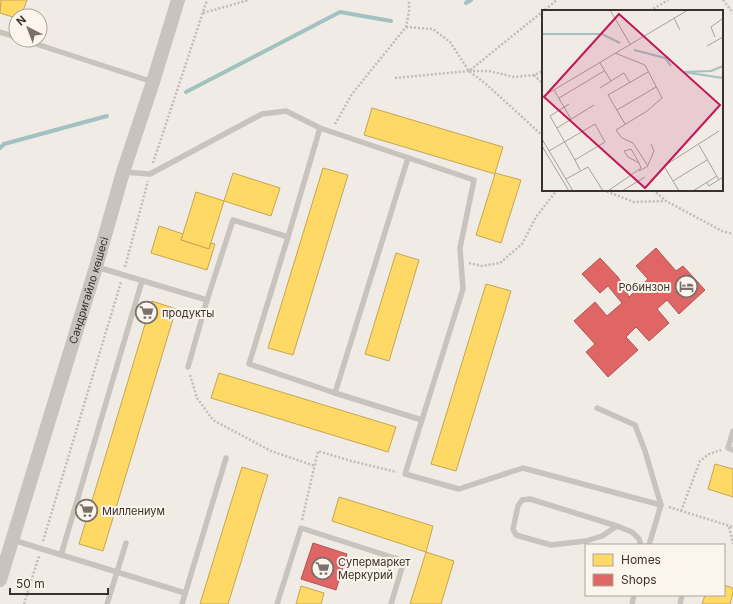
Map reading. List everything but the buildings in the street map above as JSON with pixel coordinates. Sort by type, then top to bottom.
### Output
[{"type":"street","name":"Сандригайло көшесі","points":[[0,580],[96,267],[123,172],[178,0]]},
{"type":"lane","points":[[48,48],[153,82]]},
{"type":"lane","points":[[123,172],[150,174],[262,114],[286,111],[320,128],[474,180],[460,248],[463,289],[406,474],[459,489],[523,468],[661,505]]},
{"type":"lane","points":[[320,128],[249,364],[422,420]]},
{"type":"lane","points":[[335,393],[408,158]]},
{"type":"lane","points":[[188,367],[207,300],[233,220],[288,237]]},
{"type":"lane","points":[[96,267],[142,282],[207,300]]},
{"type":"lane","points":[[61,555],[142,282]]},
{"type":"lane","points":[[597,408],[635,425],[645,450],[661,505],[648,544]]},
{"type":"lane","points":[[730,449],[733,431]]},
{"type":"lane","points":[[182,604],[226,458]]},
{"type":"lane","points":[[617,526],[602,536],[586,541],[551,545],[516,535],[513,529],[518,506],[522,500],[530,499],[617,526],[632,532],[639,539],[641,544]]},
{"type":"lane","points":[[277,604],[301,528],[404,561],[391,604]]},
{"type":"lane","points":[[12,540],[185,593]]},
{"type":"lane","points":[[107,604],[126,543]]},
{"type":"path","points":[[24,604],[123,275],[150,174],[207,0]]},
{"type":"path","points":[[203,13],[249,0]]},
{"type":"path","points":[[331,132],[352,94],[406,27],[409,11],[409,0]]},
{"type":"path","points":[[544,10],[557,0]]},
{"type":"path","points":[[652,10],[668,0]]},
{"type":"path","points":[[723,0],[733,13]]},
{"type":"path","points":[[468,71],[542,12]]},
{"type":"path","points":[[406,27],[433,30],[450,42],[468,71],[486,84],[542,135]]},
{"type":"path","points":[[395,78],[468,71],[489,71],[514,77],[534,75],[542,71]]},
{"type":"path","points":[[534,75],[542,83]]},
{"type":"path","points":[[461,260],[482,266],[500,263],[522,244],[536,217],[555,191]]},
{"type":"path","points":[[606,191],[634,202],[666,201]]},
{"type":"path","points":[[654,191],[666,201],[722,231],[733,234]]},
{"type":"path","points":[[188,367],[197,398],[213,420],[271,451],[315,466]]},
{"type":"path","points":[[681,511],[700,461],[709,454],[730,449]]},
{"type":"path","points":[[301,528],[318,451],[351,461],[406,474]]},
{"type":"path","points":[[661,505],[733,527]]},
{"type":"path","points":[[729,526],[733,544]]},
{"type":"waterway","points":[[469,0],[466,3],[471,0]]},
{"type":"waterway","points":[[186,92],[340,12],[391,21]]},
{"type":"waterway","points":[[0,148],[4,144],[107,116]]},
{"type":"place","name":"Робинзон","points":[[686,287]]},
{"type":"place","name":"продукты","points":[[147,313]]},
{"type":"place","name":"Миллениум","points":[[87,511]]},
{"type":"place","name":"Супермаркет Меркурий","points":[[323,568]]}]
